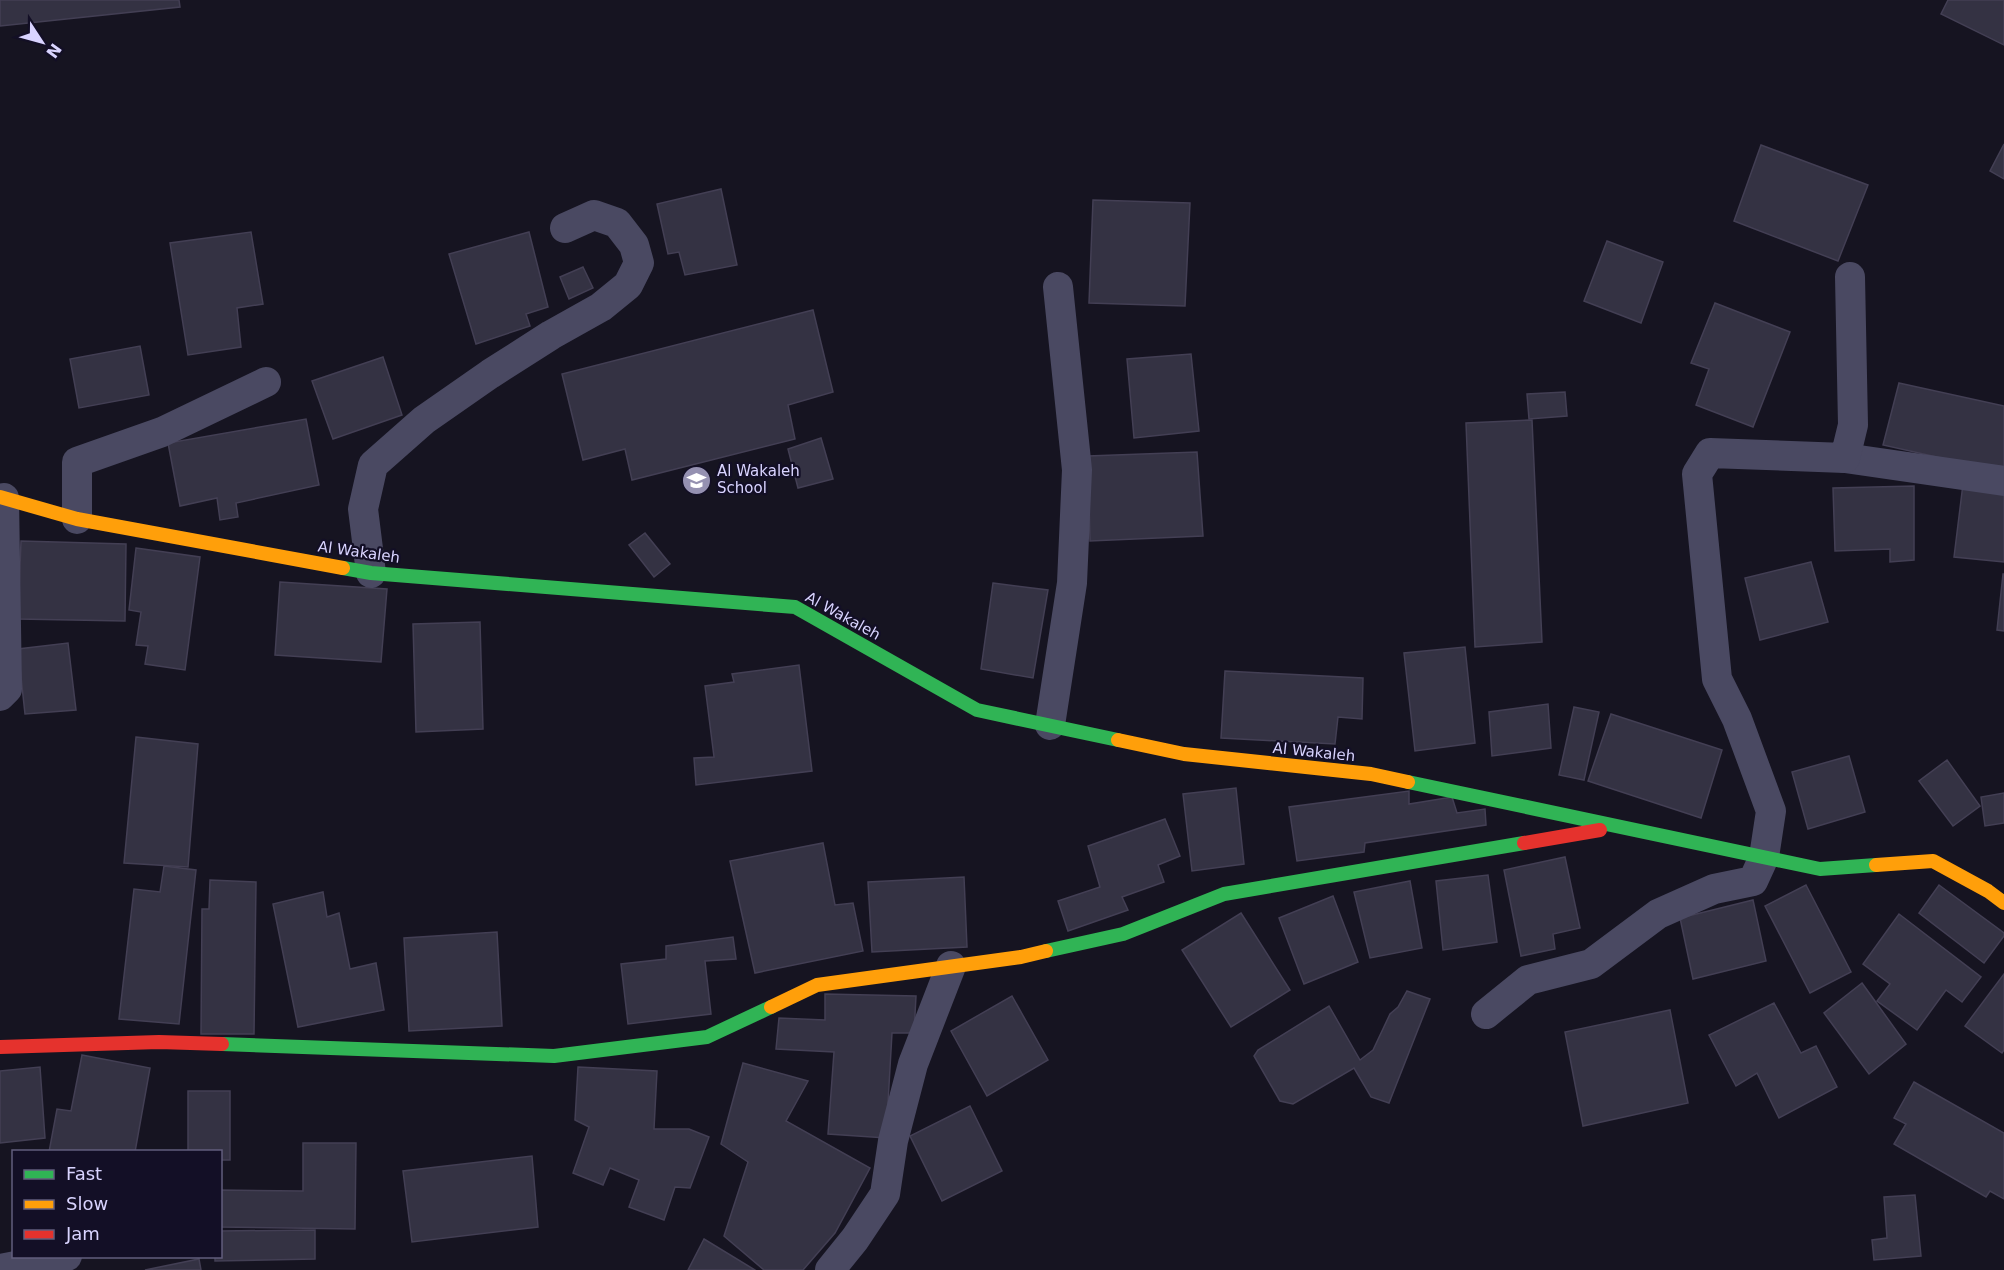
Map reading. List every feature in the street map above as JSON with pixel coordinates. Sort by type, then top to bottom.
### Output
[{"type":"street","points":[[371,573],[363,509],[373,465],[424,420],[551,335],[601,308],[628,285],[639,263],[634,245],[617,223],[594,215],[565,228]]},
{"type":"street","points":[[1845,458],[1853,426],[1850,277]]},
{"type":"street","points":[[1050,725],[1072,584],[1077,470],[1058,287]]},
{"type":"street","points":[[77,519],[77,462],[162,432],[266,382]]},
{"type":"street","points":[[1486,1014],[1528,980],[1591,964],[1658,914],[1714,889],[1753,881],[1764,857],[1771,811],[1737,719],[1717,679],[1697,474],[1710,453],[1845,458],[2004,481]]},
{"type":"street","points":[[0,696],[7,689],[2,498]]},
{"type":"street","name":"Al Wakaleh","points":[[2,498],[77,519],[371,573],[795,607],[977,710],[1184,754],[1371,774],[1820,868],[1933,861],[1988,891],[2004,903]]},
{"type":"street","points":[[0,1047],[159,1042],[554,1056],[707,1037],[817,984],[1021,957],[1123,934],[1224,894],[1617,827]]},
{"type":"street","points":[[830,1270],[855,1239],[885,1194],[893,1141],[913,1064],[951,966]]},
{"type":"street","points":[[0,1269],[61,1258]]},
{"type":"building","points":[[0,0],[179,0],[180,7],[0,26]]},
{"type":"building","points":[[1948,0],[2004,0],[2004,45],[1941,14]]},
{"type":"building","points":[[2004,144],[2004,179],[1990,171]]},
{"type":"building","points":[[1761,145],[1868,185],[1838,261],[1734,221]]},
{"type":"building","points":[[721,189],[737,265],[685,275],[679,252],[668,254],[657,204]]},
{"type":"building","points":[[1093,200],[1190,203],[1185,306],[1089,303]]},
{"type":"building","points":[[251,232],[263,304],[237,308],[241,347],[188,355],[170,243]]},
{"type":"building","points":[[529,232],[548,307],[526,314],[530,326],[476,344],[449,254]]},
{"type":"building","points":[[1607,241],[1663,262],[1641,323],[1584,301]]},
{"type":"building","points":[[583,267],[593,288],[569,299],[560,277]]},
{"type":"building","points":[[1715,303],[1790,332],[1753,427],[1696,405],[1709,369],[1691,363]]},
{"type":"building","points":[[813,310],[833,392],[788,405],[795,439],[632,480],[625,449],[583,460],[562,374]]},
{"type":"building","points":[[140,346],[149,395],[79,408],[70,359]]},
{"type":"building","points":[[1191,354],[1199,431],[1134,438],[1127,359]]},
{"type":"building","points":[[383,357],[402,415],[333,439],[312,381]]},
{"type":"building","points":[[1899,383],[2004,406],[2004,472],[1883,445]]},
{"type":"building","points":[[1565,392],[1567,416],[1529,419],[1527,394]]},
{"type":"building","points":[[306,419],[319,485],[236,503],[238,517],[220,520],[217,498],[180,506],[168,443]]},
{"type":"building","points":[[1532,420],[1542,642],[1475,647],[1466,423]]},
{"type":"building","points":[[821,438],[833,479],[798,488],[788,449]]},
{"type":"building","points":[[1197,452],[1203,536],[1090,541],[1088,456]]},
{"type":"building","points":[[1963,484],[2004,488],[2004,562],[1954,557]]},
{"type":"building","points":[[1914,486],[1914,560],[1890,562],[1890,549],[1835,551],[1833,488]]},
{"type":"building","points":[[645,533],[670,564],[654,577],[629,545]]},
{"type":"building","points":[[21,541],[126,544],[125,621],[18,619]]},
{"type":"building","points":[[136,548],[200,557],[185,670],[145,664],[148,646],[136,645],[141,612],[129,610]]},
{"type":"building","points":[[1811,562],[1828,622],[1760,640],[1745,578]]},
{"type":"building","points":[[2004,574],[2004,631],[1997,630]]},
{"type":"building","points":[[280,582],[387,589],[381,662],[275,655]]},
{"type":"building","points":[[993,583],[1048,590],[1033,678],[981,669]]},
{"type":"building","points":[[480,622],[483,729],[416,732],[413,624]]},
{"type":"building","points":[[68,643],[76,710],[25,714],[18,649]]},
{"type":"building","points":[[1465,647],[1475,743],[1415,751],[1404,653]]},
{"type":"building","points":[[799,665],[812,771],[696,785],[694,758],[714,757],[705,686],[734,682],[732,674]]},
{"type":"building","points":[[1225,671],[1363,678],[1362,719],[1338,717],[1335,744],[1221,738]]},
{"type":"building","points":[[1548,704],[1551,748],[1492,756],[1489,712]]},
{"type":"building","points":[[1574,707],[1599,712],[1584,780],[1559,775]]},
{"type":"building","points":[[1611,714],[1722,750],[1701,818],[1588,781]]},
{"type":"building","points":[[136,737],[198,744],[188,867],[124,863]]},
{"type":"building","points":[[1849,756],[1865,812],[1808,829],[1792,772]]},
{"type":"building","points":[[1947,760],[1980,806],[1953,826],[1919,781]]},
{"type":"building","points":[[1236,788],[1244,864],[1192,871],[1183,794]]},
{"type":"building","points":[[1409,791],[1409,804],[1452,797],[1457,813],[1485,809],[1486,825],[1365,843],[1364,852],[1297,861],[1289,807]]},
{"type":"building","points":[[2004,793],[2004,823],[1985,826],[1981,797]]},
{"type":"building","points":[[1165,819],[1180,856],[1158,865],[1164,882],[1122,897],[1128,910],[1068,931],[1058,901],[1100,887],[1088,846]]},
{"type":"building","points":[[823,843],[835,905],[853,903],[863,951],[755,973],[730,861]]},
{"type":"building","points":[[1565,857],[1580,928],[1553,934],[1555,949],[1521,956],[1504,870]]},
{"type":"building","points":[[164,866],[196,870],[179,1024],[119,1019],[134,889],[160,892]]},
{"type":"building","points":[[1488,875],[1497,942],[1443,950],[1436,881]]},
{"type":"building","points":[[964,877],[967,947],[872,952],[868,882]]},
{"type":"building","points":[[210,880],[256,882],[254,1034],[201,1034],[202,909],[209,909]]},
{"type":"building","points":[[1410,881],[1422,948],[1370,958],[1354,892]]},
{"type":"building","points":[[1806,885],[1851,972],[1810,993],[1765,906]]},
{"type":"building","points":[[1939,885],[2004,933],[1984,963],[1919,913]]},
{"type":"building","points":[[323,892],[327,917],[339,913],[350,969],[376,963],[384,1010],[298,1027],[273,904]]},
{"type":"building","points":[[1333,896],[1358,962],[1304,984],[1279,918]]},
{"type":"building","points":[[1753,900],[1766,961],[1693,979],[1680,918]]},
{"type":"building","points":[[1241,913],[1290,990],[1231,1027],[1182,950]]},
{"type":"building","points":[[1899,914],[1981,977],[1962,1002],[1946,990],[1917,1030],[1877,1001],[1890,984],[1863,964]]},
{"type":"building","points":[[497,932],[502,1026],[409,1031],[404,938]]},
{"type":"building","points":[[733,937],[736,959],[705,961],[711,1014],[628,1024],[621,964],[666,959],[666,946]]},
{"type":"building","points":[[2004,974],[2004,1050],[2002,1053],[1965,1026]]},
{"type":"building","points":[[1862,983],[1906,1044],[1869,1074],[1824,1013]]},
{"type":"building","points":[[1407,991],[1430,999],[1389,1103],[1371,1097],[1354,1068],[1293,1104],[1280,1101],[1254,1056],[1258,1050],[1329,1006],[1360,1060],[1373,1050],[1390,1014],[1398,1007]]},
{"type":"building","points":[[825,994],[916,996],[914,1033],[892,1033],[886,1138],[828,1134],[834,1052],[776,1049],[779,1018],[825,1020]]},
{"type":"building","points":[[1012,996],[1048,1060],[987,1096],[951,1031]]},
{"type":"building","points":[[1774,1003],[1801,1053],[1816,1046],[1837,1087],[1779,1118],[1757,1073],[1736,1086],[1709,1035]]},
{"type":"building","points":[[1670,1010],[1688,1103],[1583,1126],[1565,1032]]},
{"type":"building","points":[[82,1055],[150,1068],[135,1150],[49,1150],[57,1109],[71,1111]]},
{"type":"building","points":[[743,1063],[808,1081],[786,1121],[870,1168],[835,1233],[803,1270],[764,1270],[724,1236],[748,1162],[721,1144]]},
{"type":"building","points":[[40,1067],[45,1138],[0,1143],[0,1071]]},
{"type":"building","points":[[578,1067],[657,1071],[654,1129],[689,1129],[709,1137],[690,1188],[675,1187],[664,1220],[629,1207],[639,1180],[610,1168],[603,1185],[573,1173],[589,1127],[575,1120]]},
{"type":"building","points":[[1914,1082],[2004,1133],[2004,1199],[1990,1191],[1986,1197],[1894,1144],[1906,1124],[1894,1118]]},
{"type":"building","points":[[188,1091],[230,1091],[230,1160],[222,1160],[222,1150],[188,1150]]},
{"type":"building","points":[[970,1106],[1002,1171],[942,1201],[910,1136]]},
{"type":"building","points":[[303,1143],[356,1143],[355,1229],[222,1227],[222,1190],[303,1191]]},
{"type":"building","points":[[532,1156],[538,1227],[412,1242],[403,1171]]},
{"type":"building","points":[[1915,1195],[1921,1256],[1874,1260],[1872,1240],[1887,1238],[1884,1197]]},
{"type":"building","points":[[315,1230],[315,1259],[215,1261],[215,1258],[222,1258],[222,1231]]},
{"type":"building","points":[[704,1239],[755,1270],[688,1270]]},
{"type":"building","points":[[199,1259],[201,1270],[145,1270]]},
{"type":"traffic: fast","points":[[343,568],[371,573],[795,607],[977,710],[1118,740]]},
{"type":"traffic: fast","points":[[1408,782],[1820,869],[1876,865]]},
{"type":"traffic: fast","points":[[1046,951],[1123,934],[1224,894],[1524,843]]},
{"type":"traffic: fast","points":[[222,1044],[554,1056],[707,1037],[771,1007]]},
{"type":"traffic: slow","points":[[0,497],[77,519],[343,568]]},
{"type":"traffic: slow","points":[[1118,740],[1184,754],[1371,774],[1408,782]]},
{"type":"traffic: slow","points":[[1876,865],[1933,861],[1988,891],[2004,903]]},
{"type":"traffic: slow","points":[[771,1007],[817,985],[1021,957],[1046,951]]},
{"type":"traffic: jam","points":[[1524,843],[1600,830]]},
{"type":"traffic: jam","points":[[0,1047],[159,1042],[222,1044]]},
{"type":"place","name":"Al Wakaleh School","points":[[696,480]]}]
